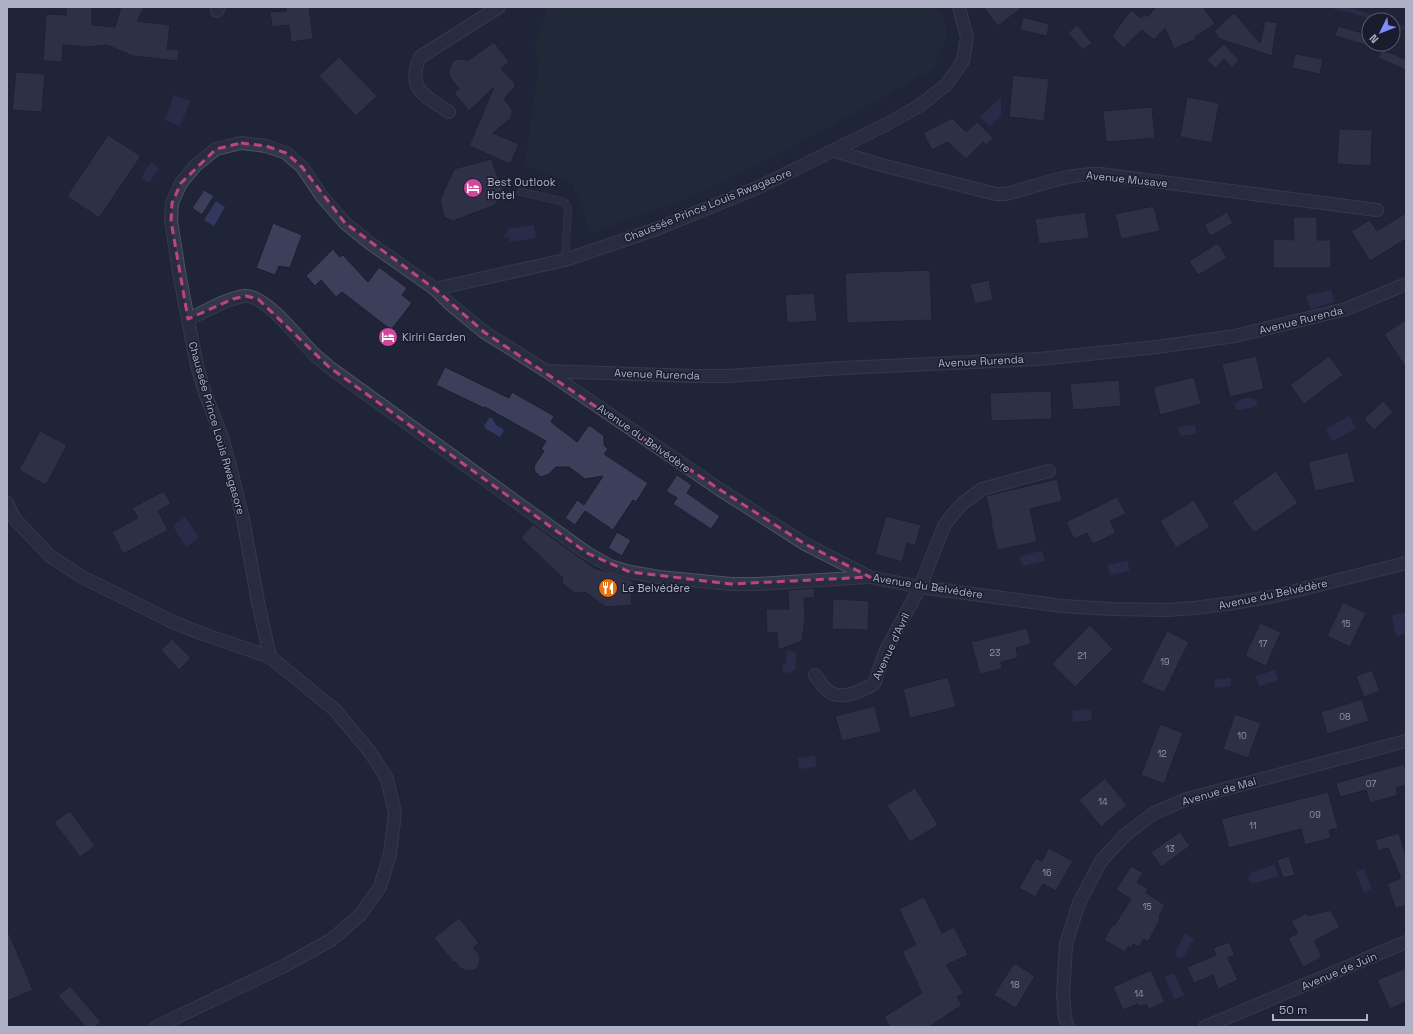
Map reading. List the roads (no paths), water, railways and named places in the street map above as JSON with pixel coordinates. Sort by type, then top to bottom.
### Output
[{"type":"street","points":[[449,112],[422,94],[414,80],[415,67],[420,57],[499,7]]},
{"type":"street","name":"Chaussée Prince Louis Rwagasore","points":[[270,657],[258,602],[243,519],[232,474],[222,437],[205,393],[197,366],[171,221],[172,203],[181,183],[196,165],[216,149],[241,143],[266,146],[286,153],[302,167],[324,198],[345,223],[371,244],[435,289],[500,276],[565,260],[654,230],[756,188],[835,151],[918,106],[946,85],[963,61],[967,37],[959,7]]},
{"type":"street","name":"Avenue Musave","points":[[835,151],[881,165],[996,194],[1006,194],[1072,175],[1100,174],[1377,210]]},
{"type":"street","name":"Avenue Rurenda","points":[[546,370],[728,376],[842,368],[1039,359],[1150,348],[1235,336],[1346,309],[1406,284]]},
{"type":"street","name":"Avenue du Belvédère","points":[[435,289],[450,304],[484,332],[546,370],[719,489],[805,544],[870,577],[920,587],[1062,606],[1167,610],[1225,604],[1274,596],[1406,563]]},
{"type":"street","points":[[188,320],[233,298],[246,296],[258,299],[329,367],[587,553],[610,566],[630,572],[659,577],[731,584],[757,584],[870,577]]},
{"type":"street","name":"Avenue d'Avril","points":[[815,674],[828,691],[838,695],[853,693],[874,684],[886,650],[920,587],[944,526],[953,514],[963,503],[982,489],[1049,471]]},
{"type":"street","points":[[7,503],[14,518],[45,552],[82,577],[182,626],[270,657],[335,710],[370,752],[387,779],[395,813],[390,854],[380,887],[360,915],[331,940],[284,966],[156,1027]]},
{"type":"street","name":"Avenue de Mai","points":[[1068,1027],[1065,1018],[1063,995],[1066,944],[1079,903],[1097,868],[1101,861],[1124,836],[1154,813],[1187,799],[1406,741]]},
{"type":"street","name":"Avenue de Juin","points":[[1205,1027],[1406,942]]},
{"type":"lane","points":[[521,192],[561,201],[566,204],[568,209],[565,260]]},
{"type":"water","points":[[174,95],[190,101],[180,126],[165,120]]},
{"type":"water","points":[[1001,97],[1001,115],[990,126],[980,117]]},
{"type":"water","points":[[151,162],[159,168],[149,183],[141,178]]},
{"type":"water","points":[[216,201],[225,207],[214,226],[204,220]]},
{"type":"water","points":[[534,225],[536,238],[510,242],[509,237],[505,238],[503,236],[508,233],[507,229]]},
{"type":"water","points":[[1331,290],[1334,302],[1310,309],[1306,296]]},
{"type":"water","points":[[1247,398],[1258,402],[1255,407],[1239,410],[1235,409],[1235,404],[1241,399]]},
{"type":"water","points":[[1349,416],[1356,428],[1333,441],[1326,429]]},
{"type":"water","points":[[489,418],[492,418],[496,425],[504,430],[500,437],[486,429],[484,426]]},
{"type":"water","points":[[1195,425],[1196,434],[1180,436],[1178,427]]},
{"type":"water","points":[[185,517],[199,538],[186,547],[173,526]]},
{"type":"water","points":[[1042,551],[1045,561],[1022,566],[1020,556]]},
{"type":"water","points":[[1128,561],[1129,571],[1110,575],[1108,565]]},
{"type":"water","points":[[1406,612],[1406,634],[1396,636],[1392,615]]},
{"type":"water","points":[[787,651],[796,652],[796,668],[790,673],[783,672],[782,665],[786,663]]},
{"type":"water","points":[[1275,670],[1278,680],[1259,686],[1256,676]]},
{"type":"water","points":[[1230,678],[1231,686],[1215,688],[1214,680]]},
{"type":"water","points":[[1091,709],[1092,720],[1073,722],[1072,711]]},
{"type":"water","points":[[815,756],[816,767],[799,769],[798,758]]},
{"type":"water","points":[[1274,865],[1278,876],[1253,884],[1248,879],[1250,873]]},
{"type":"water","points":[[1364,869],[1372,890],[1364,893],[1356,872]]},
{"type":"water","points":[[1185,934],[1194,939],[1183,957],[1177,957],[1176,950]]},
{"type":"water","points":[[1174,973],[1184,995],[1174,999],[1165,977]]},
{"type":"waterway","points":[[1335,7],[1361,14]]},
{"type":"waterway","points":[[1401,27],[1406,29]]},
{"type":"place","name":"Best Outlook Hotel","points":[[473,188]]},
{"type":"place","name":"Kiriri Garden","points":[[388,337]]},
{"type":"place","name":"Le Belvédère","points":[[608,588]]}]
